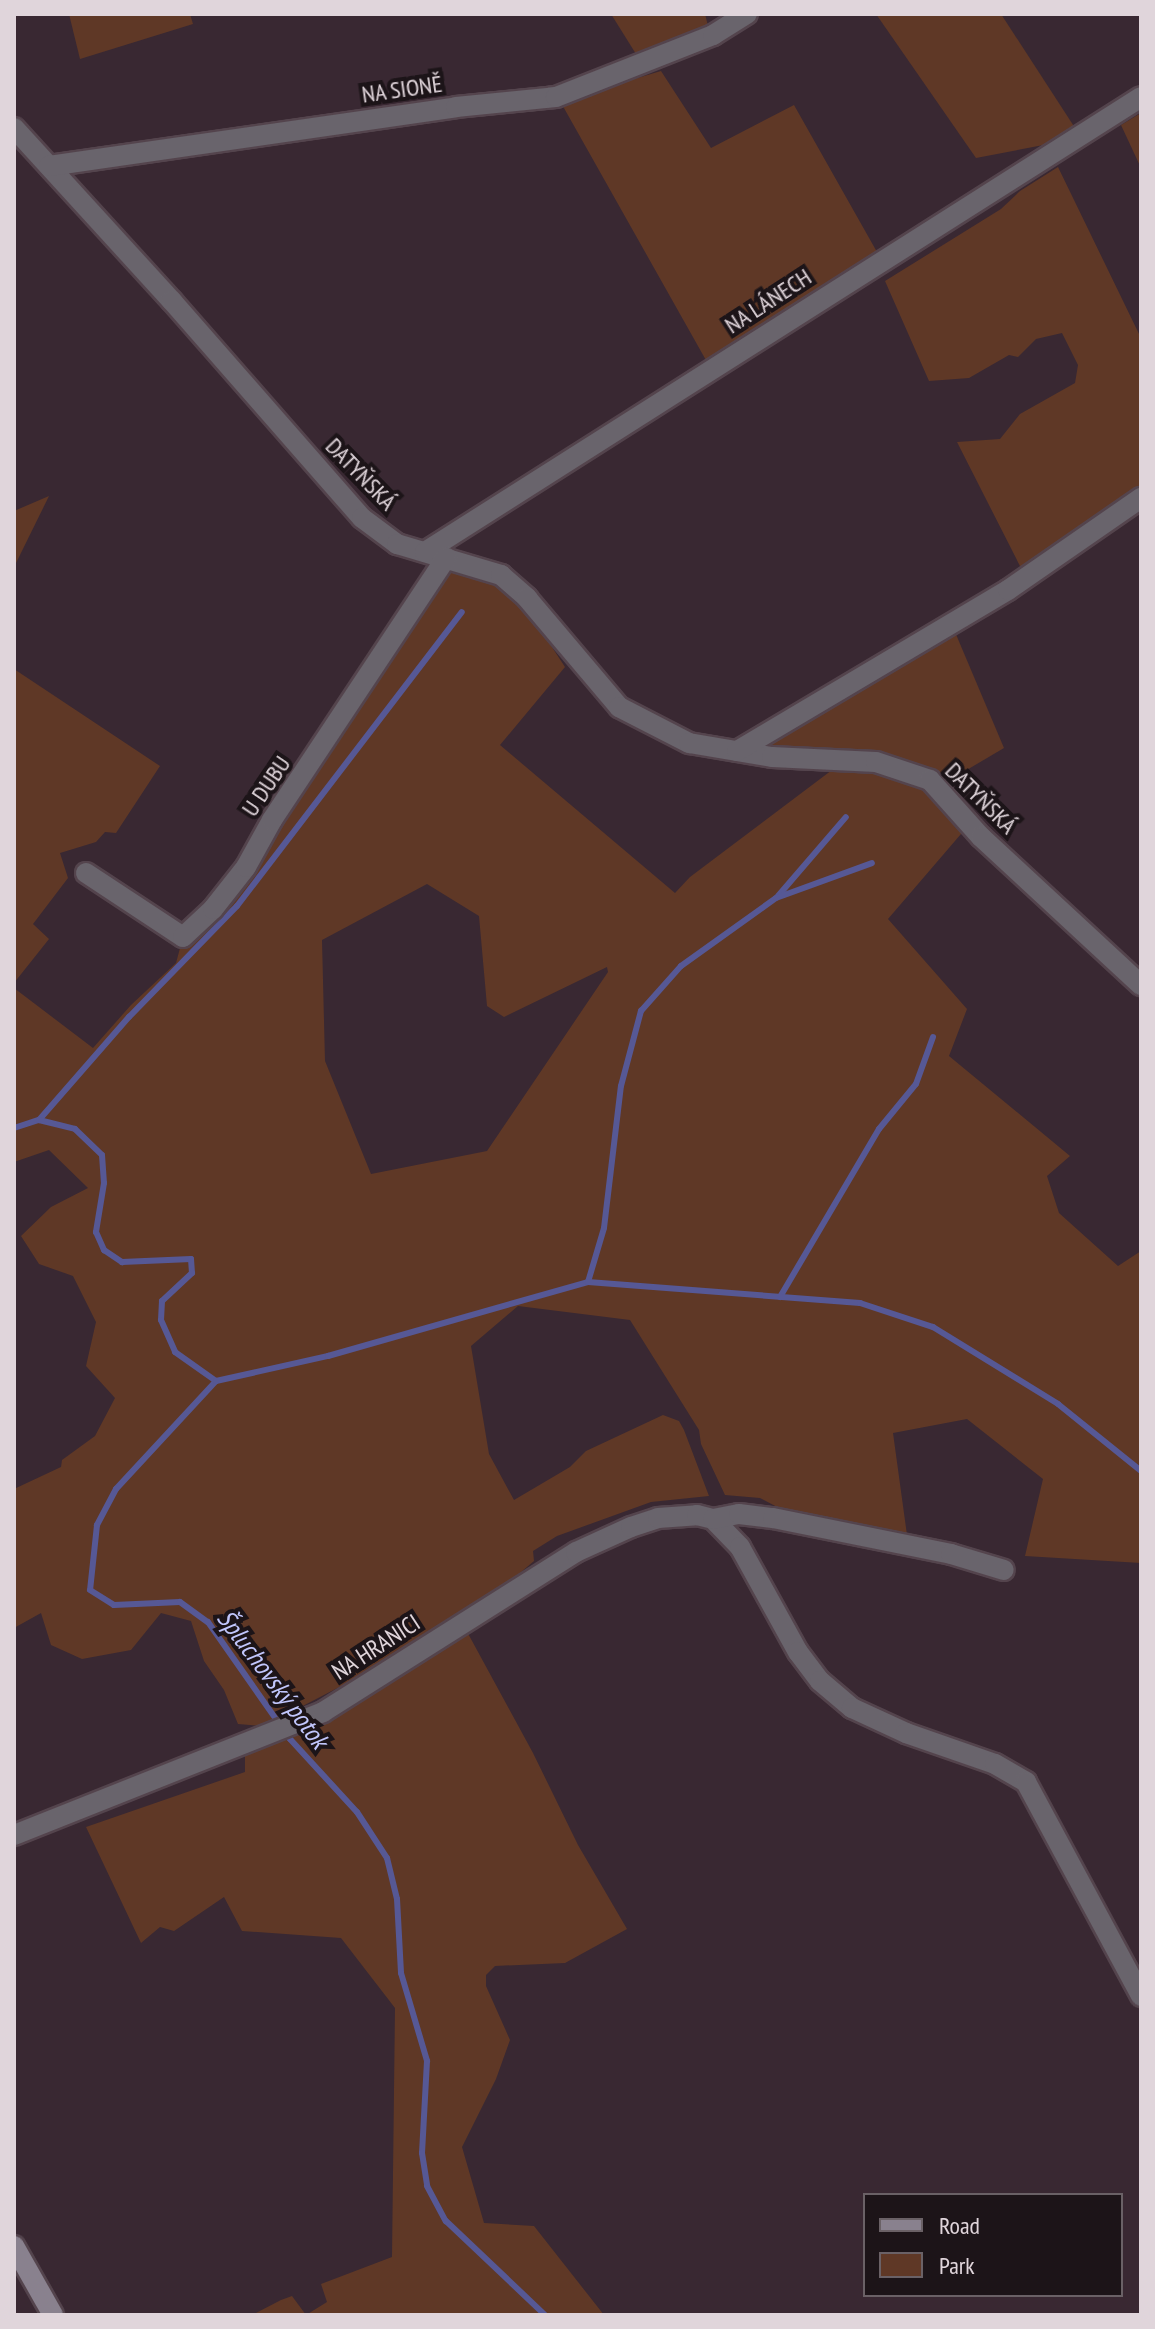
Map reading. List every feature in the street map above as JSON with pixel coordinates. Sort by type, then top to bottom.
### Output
[{"type":"street","name":"NA SIONĚ","points":[[49,166],[456,107],[556,97],[713,35],[747,14]]},
{"type":"street","name":"NA LÁNECH","points":[[425,552],[1141,97]]},
{"type":"street","name":"DATYŇSKÁ","points":[[14,128],[362,518],[397,544],[501,575],[527,598],[619,707],[689,743],[772,757],[876,762],[930,780],[981,837],[1141,985]]},
{"type":"street","points":[[737,751],[1008,590],[1141,498]]},
{"type":"street","name":"U DUBU","points":[[86,873],[183,937],[213,909],[246,867],[271,821],[446,558]]},
{"type":"street","name":"NA HRANICI","points":[[14,1835],[323,1712],[576,1552],[658,1518],[687,1515],[713,1519],[739,1514],[773,1518],[951,1554],[1004,1570]]},
{"type":"street","points":[[713,1519],[740,1547],[798,1652],[830,1690],[852,1708],[892,1727],[995,1764],[1026,1782],[1141,1996]]},
{"type":"street","points":[[14,2246],[53,2315]]},
{"type":"green space","points":[[69,14],[190,14],[193,24],[80,59]]},
{"type":"green space","points":[[611,14],[705,14],[708,26],[636,54]]},
{"type":"green space","points":[[876,14],[1001,14],[1077,131],[1059,142],[976,158]]},
{"type":"green space","points":[[661,71],[711,148],[794,105],[877,252],[707,362],[560,101]]},
{"type":"green space","points":[[1141,113],[1141,168],[1121,125]]},
{"type":"green space","points":[[1058,167],[1141,338],[1141,485],[1022,570],[957,442],[1000,439],[1020,414],[1075,383],[1078,365],[1062,333],[1036,339],[1018,357],[1009,355],[969,378],[929,381],[885,281],[1001,209],[1020,191]]},
{"type":"green space","points":[[49,496],[18,559],[14,567],[14,511]]},
{"type":"green space","points":[[446,558],[516,592],[565,667],[500,745],[675,893],[690,877],[832,770],[875,773],[927,790],[967,827],[888,919],[967,1009],[949,1056],[1070,1156],[1047,1176],[1059,1213],[1118,1266],[1141,1251],[1141,1563],[1025,1556],[1043,1479],[967,1419],[893,1433],[907,1535],[781,1509],[760,1498],[725,1495],[701,1444],[699,1430],[630,1320],[518,1306],[471,1346],[489,1454],[514,1500],[570,1467],[586,1451],[663,1415],[679,1421],[709,1496],[651,1502],[557,1536],[533,1551],[534,1561],[506,1585],[380,1666],[264,1726],[238,1724],[224,1690],[204,1661],[191,1621],[161,1613],[131,1650],[82,1659],[51,1645],[41,1613],[14,1628],[14,1489],[61,1467],[62,1460],[95,1436],[115,1398],[86,1366],[96,1322],[73,1276],[39,1264],[21,1236],[51,1207],[88,1188],[49,1150],[14,1162],[14,988],[93,1048],[131,1005],[176,963],[183,937],[213,909]],"holes":[[[427,884],[479,916],[487,1006],[504,1017],[607,967],[608,972],[487,1151],[371,1174],[325,1061],[322,940]]]},
{"type":"green space","points":[[955,632],[1004,748],[943,784],[785,753],[764,742]]},
{"type":"green space","points":[[14,669],[160,766],[116,833],[105,832],[96,842],[60,853],[68,878],[33,924],[49,939],[14,983]]},
{"type":"green space","points":[[465,1628],[533,1753],[578,1845],[627,1929],[565,1963],[495,1966],[486,1975],[486,1986],[510,2040],[496,2079],[462,2147],[484,2223],[534,2226],[604,2315],[306,2315],[327,2302],[321,2284],[392,2257],[395,2008],[341,1938],[242,1931],[224,1897],[174,1931],[160,1927],[141,1943],[86,1827],[245,1772],[245,1752]]},
{"type":"green space","points":[[292,2296],[306,2315],[252,2315],[281,2300]]},
{"type":"waterway","points":[[39,1120],[129,1017],[237,906],[462,612]]},
{"type":"waterway","points":[[778,896],[846,817]]},
{"type":"waterway","points":[[588,1282],[604,1228],[621,1086],[641,1011],[681,966],[776,898],[872,863]]},
{"type":"waterway","points":[[780,1297],[879,1129],[916,1084],[933,1037]]},
{"type":"waterway","name":"Špluchovský potok","points":[[14,1128],[39,1120],[75,1129],[102,1155],[104,1183],[96,1232],[104,1250],[122,1262],[191,1259],[192,1273],[162,1301],[161,1320],[175,1352],[216,1381],[116,1489],[97,1525],[90,1590],[114,1605],[180,1602],[208,1622],[290,1739],[357,1812],[387,1858],[397,1899],[401,1973],[427,2061],[422,2153],[427,2186],[446,2221],[545,2315]]},
{"type":"waterway","points":[[216,1381],[328,1356],[588,1282],[860,1303],[933,1327],[1058,1404],[1141,1471]]}]
